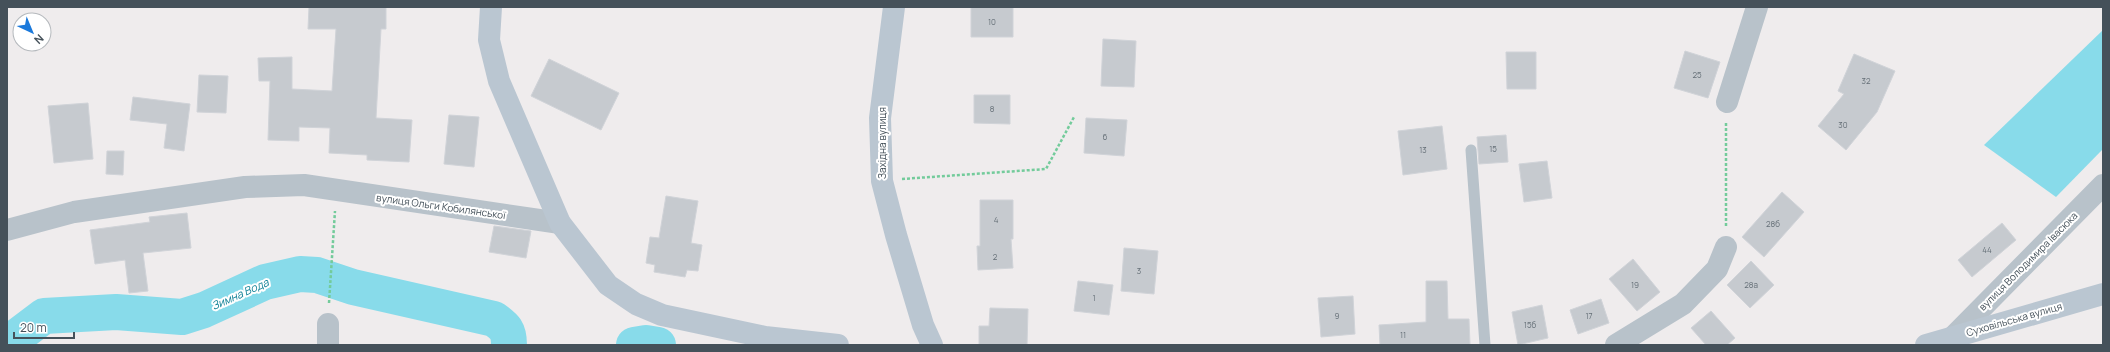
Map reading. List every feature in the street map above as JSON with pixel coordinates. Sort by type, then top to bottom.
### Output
[{"type":"street","points":[[490,7],[489,40],[499,81],[560,223],[608,285],[636,304],[662,315],[765,337],[838,345]]},
{"type":"street","name":"Західна вулиця","points":[[894,7],[880,118],[882,180],[896,235],[924,325],[932,345]]},
{"type":"street","points":[[1726,102],[1757,7]]},
{"type":"street","name":"вулиця Володимира Івасюка","points":[[1953,337],[2103,185]]},
{"type":"street","name":"вулиця Ольги Кобилянської","points":[[7,230],[74,212],[245,187],[304,186],[560,223]]},
{"type":"street","points":[[1616,345],[1684,304],[1717,269],[1726,247]]},
{"type":"street","name":"Суховільська вулиця","points":[[1926,345],[2103,294]]},
{"type":"lane","points":[[1471,150],[1485,345]]},
{"type":"path","points":[[1726,102],[1726,247]]},
{"type":"path","points":[[882,180],[1046,169],[1074,117]]},
{"type":"path","points":[[328,335],[336,190]]},
{"type":"water","points":[[2103,30],[2103,149],[2056,197],[1984,145]]},
{"type":"building","points":[[309,7],[386,7],[386,29],[381,29],[376,118],[412,120],[409,162],[367,160],[367,155],[329,153],[330,128],[299,127],[299,141],[268,140],[270,81],[259,81],[258,58],[292,57],[292,89],[332,91],[336,29],[308,29]]},
{"type":"building","points":[[971,7],[1013,7],[1013,37],[971,37]]},
{"type":"building","points":[[1103,39],[1136,41],[1134,87],[1101,86]]},
{"type":"building","points":[[1685,51],[1720,62],[1708,98],[1674,88]]},
{"type":"building","points":[[1506,52],[1536,52],[1536,89],[1507,89]]},
{"type":"building","points":[[1854,54],[1895,71],[1877,112],[1846,150],[1818,126],[1844,94],[1838,91]]},
{"type":"building","points":[[549,59],[619,93],[601,130],[531,96]]},
{"type":"building","points":[[199,75],[228,76],[226,113],[197,112]]},
{"type":"building","points":[[974,95],[1010,95],[1010,124],[974,123]]},
{"type":"building","points":[[133,97],[190,104],[184,151],[164,148],[167,124],[130,120]]},
{"type":"building","points":[[88,103],[93,159],[54,163],[48,106]]},
{"type":"building","points":[[449,115],[479,117],[474,167],[444,164]]},
{"type":"building","points":[[1086,118],[1127,120],[1124,156],[1084,153]]},
{"type":"building","points":[[1442,126],[1447,169],[1403,175],[1398,131]]},
{"type":"building","points":[[1506,135],[1508,162],[1479,164],[1477,137]]},
{"type":"building","points":[[107,151],[124,151],[123,175],[106,174]]},
{"type":"building","points":[[1547,161],[1552,198],[1524,202],[1519,164]]},
{"type":"building","points":[[1782,192],[1804,212],[1764,257],[1742,237]]},
{"type":"building","points":[[666,196],[698,201],[691,243],[702,245],[698,271],[687,270],[685,277],[654,272],[655,265],[646,263],[650,237],[659,238]]},
{"type":"building","points":[[980,200],[1013,200],[1013,239],[1011,239],[1013,268],[978,270],[977,246],[980,246]]},
{"type":"building","points":[[187,213],[191,248],[143,253],[148,291],[129,293],[125,260],[95,264],[90,230],[150,222],[149,217]]},
{"type":"building","points":[[2002,223],[2016,240],[1972,277],[1958,260]]},
{"type":"building","points":[[494,226],[531,231],[526,258],[489,252]]},
{"type":"building","points":[[1124,248],[1158,251],[1154,294],[1121,291]]},
{"type":"building","points":[[1633,259],[1660,292],[1637,311],[1609,279]]},
{"type":"building","points":[[1751,261],[1774,285],[1750,308],[1727,285]]},
{"type":"building","points":[[1078,281],[1113,285],[1109,315],[1074,311]]},
{"type":"building","points":[[1426,281],[1447,281],[1448,319],[1469,319],[1470,345],[1380,345],[1379,325],[1426,322]]},
{"type":"building","points":[[1353,296],[1355,334],[1321,337],[1318,298]]},
{"type":"building","points":[[1601,299],[1609,323],[1578,334],[1570,310]]},
{"type":"building","points":[[1542,305],[1548,338],[1518,345],[1512,312]]},
{"type":"building","points":[[990,308],[1028,309],[1027,345],[979,345],[979,326],[989,326]]},
{"type":"building","points":[[1711,311],[1735,338],[1727,345],[1706,345],[1691,328]]},
{"type":"waterway","name":"Зимна Вода","points":[[7,344],[44,316],[116,312],[182,317],[204,310],[265,282],[300,274],[317,275],[353,287],[494,319],[506,329],[509,345]]},
{"type":"waterway","name":"Зимна Вода","points":[[634,345],[646,343],[658,345]]}]
